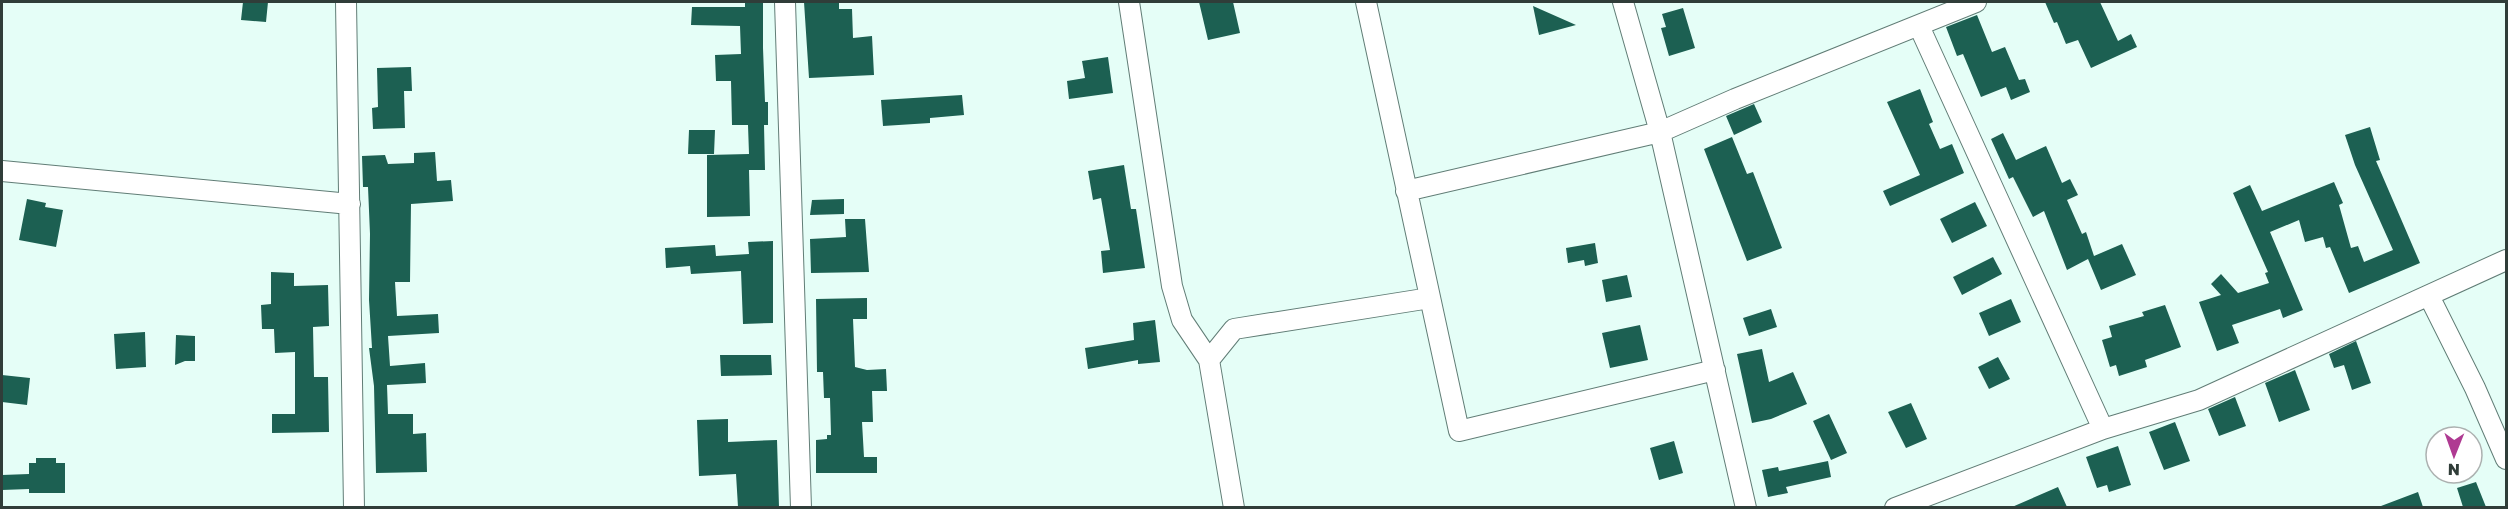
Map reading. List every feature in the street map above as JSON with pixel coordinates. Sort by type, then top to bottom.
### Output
[{"type":"street","points":[[346,2],[354,507]]},
{"type":"street","points":[[785,2],[801,507]]},
{"type":"street","points":[[1134,2],[1172,286],[1182,320],[1209,360],[1234,507]]},
{"type":"street","points":[[1366,2],[1459,431],[1715,370]]},
{"type":"street","points":[[1623,2],[1660,132],[1746,507]]},
{"type":"street","points":[[1406,191],[1660,132],[1735,99],[1976,2]]},
{"type":"street","points":[[1919,26],[2103,429]]},
{"type":"street","points":[[2,171],[350,204]]},
{"type":"street","points":[[1895,507],[2103,429],[2199,400],[2506,260]]},
{"type":"street","points":[[2429,296],[2471,379],[2506,459]]},
{"type":"street","points":[[1209,360],[1234,329],[1430,298]]},
{"type":"building","points":[[243,2],[268,2],[266,22],[241,20]]},
{"type":"building","points":[[745,2],[763,2],[765,102],[768,102],[768,125],[764,125],[765,170],[749,170],[750,216],[707,217],[707,155],[749,154],[748,125],[732,125],[731,81],[716,81],[715,55],[741,54],[740,26],[691,25],[692,7],[745,7]]},
{"type":"building","points":[[804,2],[839,2],[839,9],[852,9],[853,38],[872,36],[874,75],[809,78]]},
{"type":"building","points":[[1199,2],[1233,2],[1240,33],[1208,40]]},
{"type":"building","points":[[2045,2],[2100,2],[2118,41],[2131,34],[2137,47],[2091,68],[2078,40],[2066,44]]},
{"type":"building","points":[[1533,6],[1576,25],[1539,35]]},
{"type":"building","points":[[1683,8],[1695,48],[1669,56],[1661,28],[1666,27],[1662,14]]},
{"type":"building","points":[[1977,15],[1992,52],[2005,47],[2019,80],[2025,79],[2030,92],[2011,100],[2006,87],[1981,97],[1963,54],[1957,56],[1946,27]]},
{"type":"building","points":[[1108,57],[1113,93],[1069,99],[1067,81],[1085,78],[1082,61]]},
{"type":"building","points":[[411,67],[412,91],[404,91],[405,128],[373,129],[372,108],[378,107],[377,68]]},
{"type":"building","points":[[1920,89],[1933,122],[1929,124],[1940,149],[1952,144],[1964,173],[1890,206],[1883,191],[1920,175],[1887,102]]},
{"type":"building","points":[[962,95],[964,115],[930,118],[930,123],[883,126],[881,100]]},
{"type":"building","points":[[1754,104],[1762,122],[1734,135],[1726,116]]},
{"type":"building","points":[[2370,127],[2380,160],[2376,161],[2420,263],[2349,293],[2330,247],[2326,248],[2323,237],[2305,242],[2299,220],[2270,232],[2303,310],[2283,318],[2280,309],[2232,325],[2239,343],[2217,351],[2199,302],[2221,295],[2211,284],[2221,274],[2238,293],[2269,283],[2265,273],[2268,272],[2233,193],[2250,185],[2262,211],[2334,182],[2343,203],[2339,205],[2351,248],[2358,246],[2364,262],[2393,250],[2355,165],[2345,135]]},
{"type":"building","points":[[689,130],[715,130],[714,154],[688,154]]},
{"type":"building","points":[[2003,133],[2016,160],[2046,146],[2062,183],[2070,179],[2078,195],[2067,200],[2082,234],[2086,232],[2094,256],[2122,244],[2136,275],[2101,290],[2088,259],[2067,270],[2044,211],[2033,217],[2013,177],[2009,179],[1991,139]]},
{"type":"building","points":[[1732,137],[1747,174],[1753,172],[1782,248],[1747,261],[1704,149]]},
{"type":"building","points":[[435,152],[437,181],[451,180],[453,201],[411,204],[410,282],[395,282],[397,316],[438,314],[439,333],[388,336],[390,366],[425,363],[426,383],[387,385],[388,414],[413,414],[413,434],[426,433],[427,472],[376,473],[374,386],[369,348],[372,348],[369,300],[368,187],[363,187],[362,156],[385,155],[388,164],[414,163],[414,153]]},
{"type":"building","points":[[1124,165],[1131,209],[1136,209],[1145,268],[1103,273],[1101,251],[1110,250],[1101,198],[1093,200],[1088,171]]},
{"type":"building","points":[[27,199],[46,203],[45,207],[63,210],[56,247],[19,240]]},
{"type":"building","points":[[844,199],[844,214],[810,215],[812,200]]},
{"type":"building","points":[[1975,202],[1987,226],[1952,243],[1940,219]]},
{"type":"building","points":[[845,219],[865,219],[869,272],[811,273],[810,239],[846,237]]},
{"type":"building","points":[[773,241],[773,323],[743,324],[741,271],[691,274],[690,266],[666,268],[665,248],[715,245],[716,256],[749,254],[748,242]]},
{"type":"building","points":[[1595,243],[1598,263],[1585,266],[1584,260],[1568,263],[1566,248]]},
{"type":"building","points":[[1993,257],[2002,274],[1962,295],[1953,277]]},
{"type":"building","points":[[271,272],[294,273],[294,286],[328,285],[329,326],[313,327],[314,377],[328,377],[329,432],[272,433],[272,414],[295,414],[295,352],[275,353],[274,329],[262,329],[261,305],[271,304]]},
{"type":"building","points":[[1627,275],[1632,297],[1606,302],[1602,280]]},
{"type":"building","points":[[867,298],[867,319],[853,319],[855,367],[867,370],[886,369],[887,391],[872,391],[873,422],[862,422],[864,457],[877,457],[877,473],[816,473],[816,440],[827,439],[827,435],[831,435],[830,398],[824,398],[823,372],[817,372],[816,299]]},
{"type":"building","points":[[2011,299],[2021,322],[1989,336],[1979,313]]},
{"type":"building","points":[[2165,305],[2181,347],[2145,360],[2147,367],[2119,376],[2116,365],[2110,367],[2102,340],[2112,337],[2109,326],[2144,316],[2142,312]]},
{"type":"building","points":[[1771,309],[1777,327],[1749,336],[1743,318]]},
{"type":"building","points":[[1155,320],[1160,362],[1138,364],[1138,360],[1088,369],[1085,348],[1134,340],[1133,323]]},
{"type":"building","points":[[1640,325],[1648,360],[1610,368],[1602,333]]},
{"type":"building","points":[[145,332],[146,367],[116,369],[114,334]]},
{"type":"building","points":[[176,335],[195,336],[195,361],[185,361],[175,365]]},
{"type":"building","points":[[2356,341],[2371,383],[2352,390],[2344,365],[2334,368],[2329,354]]},
{"type":"building","points":[[1762,349],[1769,382],[1793,372],[1807,404],[1771,419],[1752,423],[1737,354]]},
{"type":"building","points":[[720,355],[771,355],[772,375],[721,376]]},
{"type":"building","points":[[1998,357],[2010,379],[1989,389],[1978,367]]},
{"type":"building","points":[[2295,370],[2310,410],[2279,422],[2265,383]]},
{"type":"building","points":[[2,375],[30,378],[27,405],[2,402]]},
{"type":"building","points":[[2235,397],[2246,426],[2219,436],[2208,409]]},
{"type":"building","points":[[1911,403],[1927,439],[1906,448],[1888,412]]},
{"type":"building","points":[[1829,414],[1847,453],[1831,460],[1813,421]]},
{"type":"building","points":[[728,419],[728,442],[777,440],[779,507],[738,507],[736,474],[699,476],[697,420]]},
{"type":"building","points":[[2175,422],[2190,461],[2164,470],[2149,432]]},
{"type":"building","points":[[1674,441],[1683,473],[1659,480],[1650,448]]},
{"type":"building","points":[[2118,446],[2131,485],[2109,492],[2107,485],[2097,488],[2086,457]]},
{"type":"building","points":[[36,458],[56,458],[56,463],[65,463],[65,493],[29,493],[29,489],[2,490],[2,475],[29,474],[29,463],[36,463]]},
{"type":"building","points":[[1828,461],[1831,477],[1786,487],[1788,493],[1768,497],[1762,470],[1778,467],[1779,471]]},
{"type":"building","points":[[2477,485],[2486,507],[2463,507],[2457,488]]},
{"type":"building","points":[[2058,487],[2067,507],[2012,507]]},
{"type":"building","points":[[2418,492],[2423,507],[2381,506]]}]
